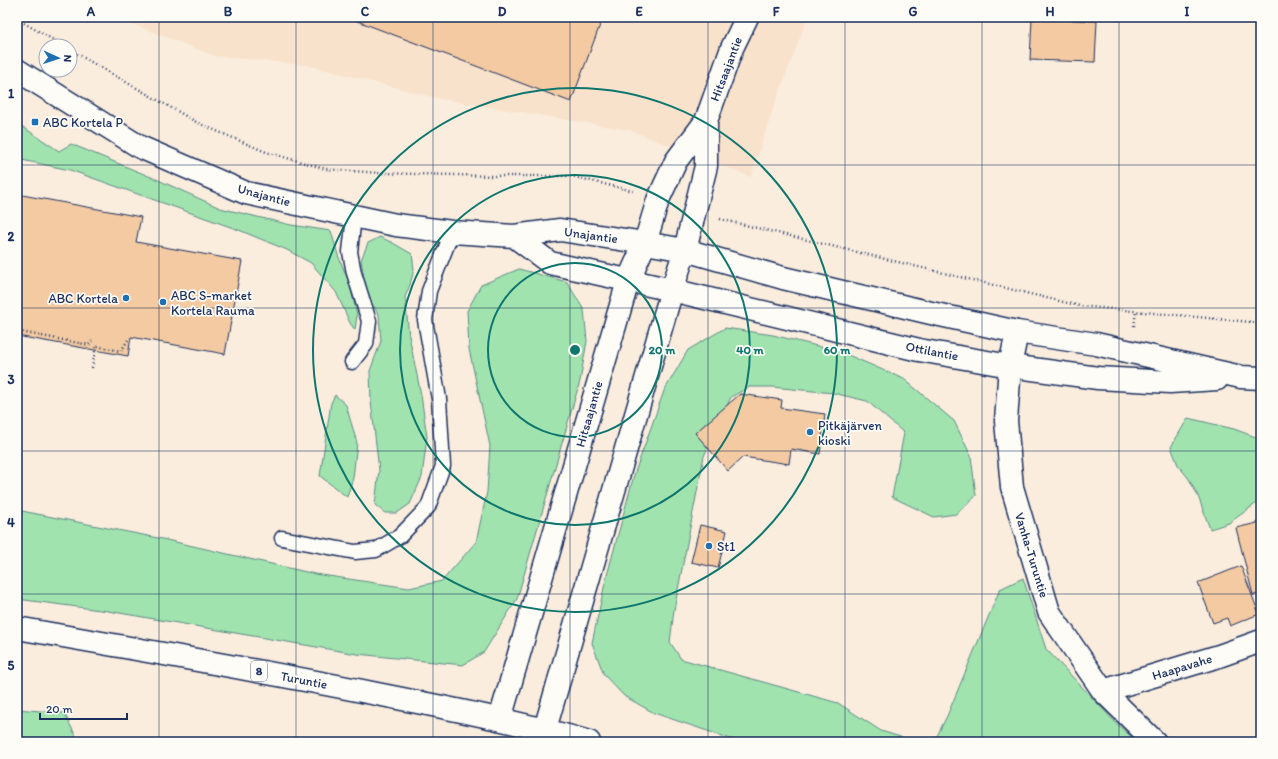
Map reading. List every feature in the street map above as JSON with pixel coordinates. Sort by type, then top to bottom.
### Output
[{"type":"main road","name":"Hitsaajantie","points":[[500,719],[628,281],[645,243],[658,200],[676,161],[706,120],[732,48],[747,17]]},
{"type":"main road","name":"Unajantie","points":[[17,70],[140,147],[246,193],[396,225],[452,232],[514,236],[560,230],[645,243]]},
{"type":"main road","name":"Hitsaajantie","points":[[544,729],[685,250],[706,166],[706,120]]},
{"type":"main road","points":[[514,236],[550,262],[628,281]]},
{"type":"main road","name":"Ottilantie","points":[[645,243],[685,250],[783,278],[931,313],[1017,332],[1096,344],[1251,377]]},
{"type":"main road","name":"Ottilantie","points":[[628,281],[672,290],[919,350],[1010,366],[1098,378],[1170,382],[1251,377]]},
{"type":"main road","name":"Vanha-Turuntie","points":[[1017,332],[1010,366],[1006,421],[1012,486],[1049,612],[1103,691],[1155,742]]},
{"type":"main road","name":"Turuntie","points":[[17,628],[276,674],[500,719],[544,729],[589,742]]},
{"type":"main road","name":"Haapavahe","points":[[1103,691],[1219,656],[1261,641]]},
{"type":"lane","points":[[352,362],[366,344],[369,321],[354,273],[350,252],[354,216]]},
{"type":"lane","points":[[282,538],[355,552],[376,550],[400,536],[428,507],[443,466],[439,399],[426,320],[429,291],[452,232]]},
{"type":"path","points":[[17,19],[50,38]]},
{"type":"path","points":[[17,326],[21,332],[88,345],[92,341]]},
{"type":"path","points":[[92,368],[96,346],[121,351],[128,340]]},
{"type":"shaded area","points":[[115,17],[808,17],[774,106],[751,177],[629,130],[440,99],[307,65],[214,56]]},
{"type":"green space","points":[[17,123],[59,151],[71,144],[156,179],[220,208],[291,225],[331,231],[338,255],[350,285],[357,315],[355,330],[350,323],[336,292],[311,263],[287,250],[239,230],[70,170],[17,159]]},
{"type":"green space","points":[[380,237],[412,254],[414,269],[405,297],[409,336],[421,395],[427,437],[422,477],[410,504],[397,513],[385,513],[375,505],[379,470],[371,402],[370,371],[381,341],[379,315],[367,295],[361,260],[368,243]]},
{"type":"green space","points":[[519,269],[567,282],[584,310],[587,341],[580,381],[517,599],[484,652],[463,665],[357,654],[108,611],[17,599],[17,510],[158,538],[315,574],[409,588],[442,581],[476,542],[487,492],[490,446],[469,349],[467,311],[481,285]]},
{"type":"green space","points":[[725,328],[773,335],[841,352],[904,379],[954,421],[971,456],[976,496],[956,514],[934,517],[892,497],[904,433],[867,401],[833,393],[772,387],[749,387],[731,397],[704,456],[674,610],[670,642],[681,659],[838,703],[881,731],[917,742],[740,742],[654,713],[624,696],[604,675],[592,643],[605,583],[634,475],[664,391],[688,350]]},
{"type":"green space","points":[[335,395],[346,405],[357,443],[353,478],[347,497],[320,476],[331,403]]},
{"type":"green space","points":[[1188,418],[1234,429],[1261,439],[1261,500],[1229,523],[1210,529],[1198,496],[1189,479],[1178,465],[1171,447]]},
{"type":"green space","points":[[1023,578],[1046,649],[1117,724],[1137,742],[934,742],[947,716],[1000,589]]},
{"type":"green space","points":[[17,709],[64,713],[78,740],[94,742],[17,742]]},
{"type":"building","points":[[352,17],[603,17],[571,102],[352,19]]},
{"type":"building","points":[[1032,18],[1097,21],[1095,62],[1030,60]]},
{"type":"building","name":"ABC Kortela","points":[[17,194],[141,217],[136,242],[242,261],[225,354],[131,337],[128,356],[17,336]]},
{"type":"building","points":[[740,394],[782,400],[781,408],[825,414],[820,454],[791,449],[789,464],[743,457],[728,471],[695,433]]},
{"type":"building","points":[[1261,522],[1261,594],[1253,595],[1236,528]]},
{"type":"building","name":"St1","points":[[700,525],[727,531],[718,568],[691,562]]},
{"type":"building","points":[[1241,566],[1259,614],[1230,626],[1227,618],[1213,623],[1198,583]]},
{"type":"place","name":"ABC Kortela P","points":[[35,122]]},
{"type":"place","name":"ABC Kortela","points":[[126,298]]},
{"type":"place","name":"ABC S-market Kortela Rauma","points":[[163,302]]},
{"type":"place","name":"Pitkäjärven kioski","points":[[810,432]]},
{"type":"place","name":"St1","points":[[709,546]]}]
